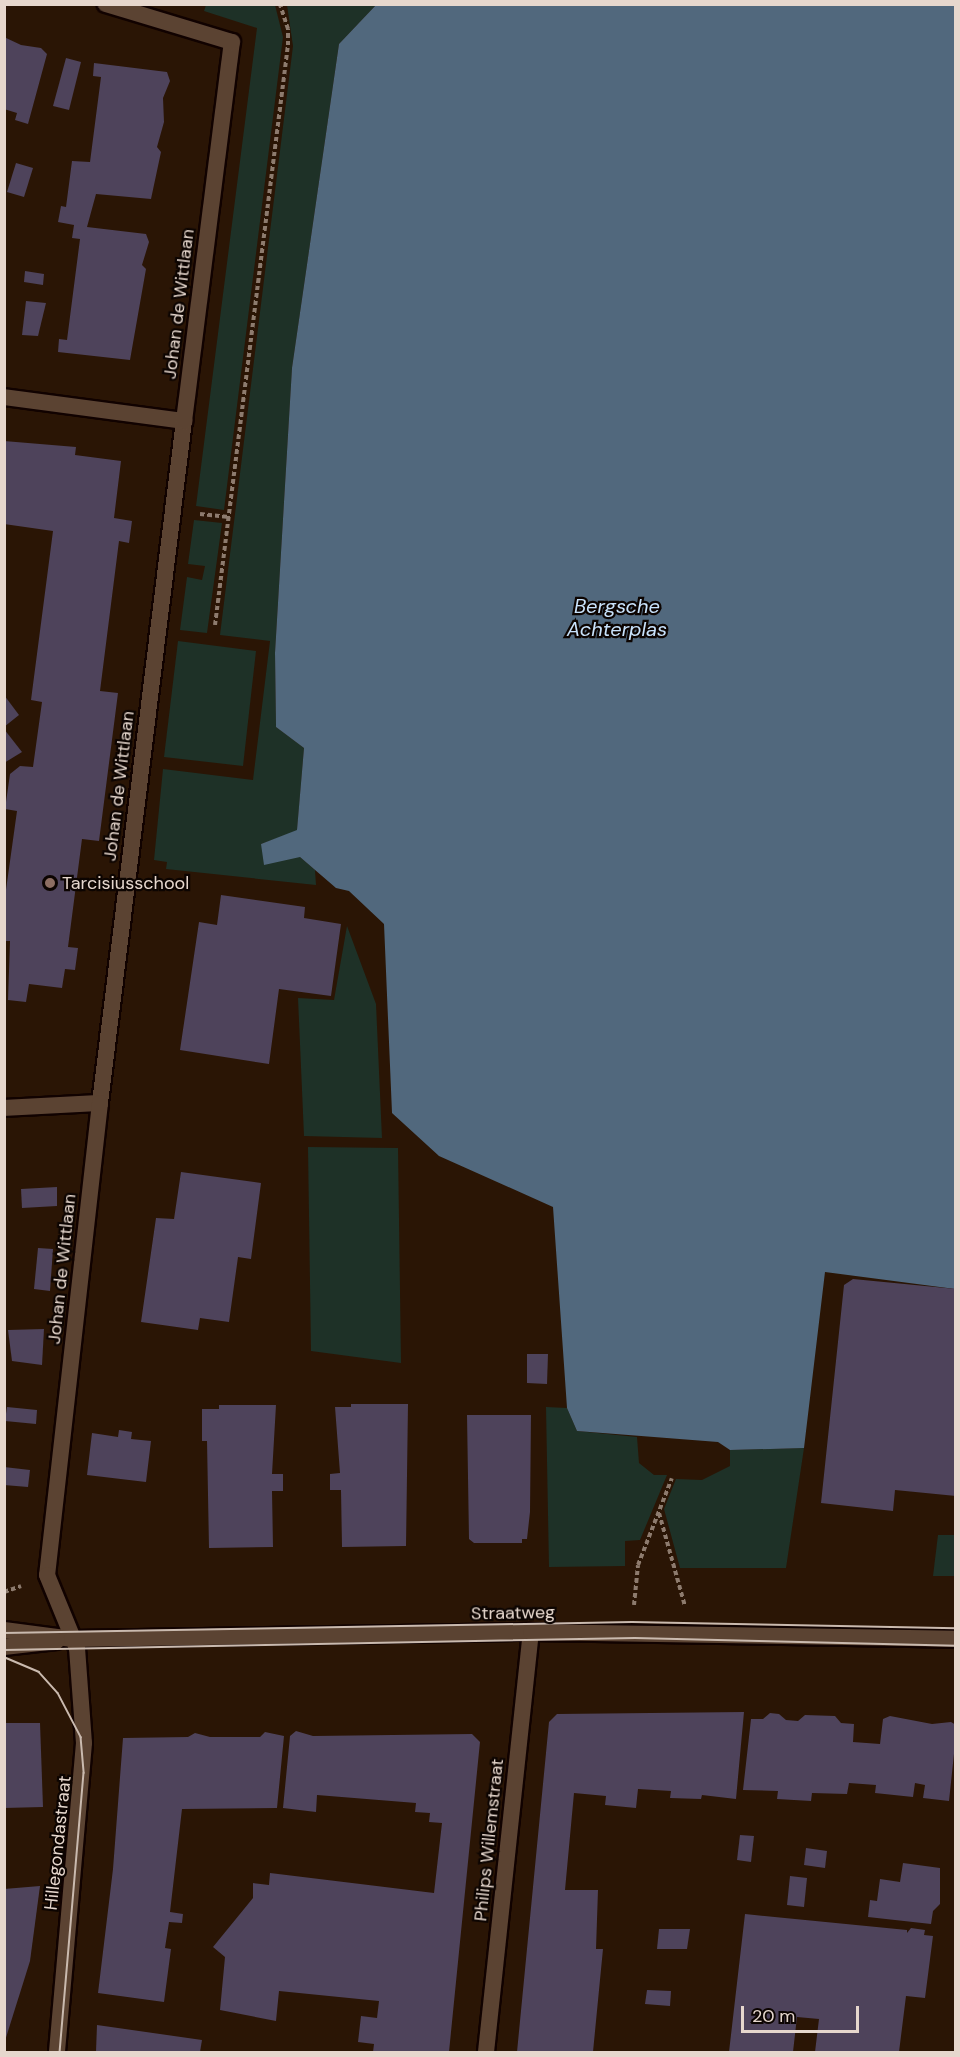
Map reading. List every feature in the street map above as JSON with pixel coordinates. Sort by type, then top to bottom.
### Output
[{"type":"street","name":"Johan de Wittlaan","points":[[72,1639],[47,1575],[100,1103],[232,42],[106,4]]},
{"type":"street","points":[[4,397],[184,421]]},
{"type":"street","points":[[4,1108],[100,1103]]},
{"type":"street","name":"Straatweg","points":[[4,1630],[72,1639]]},
{"type":"street","name":"Straatweg","points":[[4,1647],[72,1639],[531,1632],[956,1639]]},
{"type":"street","name":"Philips Willemstraat","points":[[486,2052],[531,1632]]},
{"type":"street","name":"Hillegondastraat","points":[[57,2052],[84,1773],[77,1648],[72,1639]]},
{"type":"path","points":[[215,625],[288,45],[288,29],[280,4]]},
{"type":"path","points":[[631,1632],[638,1565],[672,1478]]},
{"type":"path","points":[[659,1514],[693,1633]]},
{"type":"green space","points":[[206,5],[275,5],[283,37],[224,510],[196,506],[257,28],[204,11]]},
{"type":"green space","points":[[287,5],[376,5],[339,44],[292,368],[275,653],[276,727],[304,748],[297,831],[261,844],[300,857],[315,870],[316,885],[166,869],[167,862],[154,860],[163,769],[253,780],[270,641],[220,635],[293,46]]},
{"type":"green space","points":[[194,520],[222,523],[207,633],[180,630],[187,577],[202,580],[205,566],[188,564]]},
{"type":"green space","points":[[178,641],[256,651],[243,766],[164,757]]},
{"type":"green space","points":[[347,926],[376,1004],[382,1138],[304,1136],[298,998],[334,1000]]},
{"type":"green space","points":[[308,1147],[398,1148],[401,1363],[311,1351]]},
{"type":"green space","points":[[546,1407],[567,1408],[577,1431],[637,1437],[639,1463],[654,1475],[667,1475],[640,1540],[625,1541],[625,1566],[549,1567]]},
{"type":"green space","points":[[804,1448],[786,1568],[680,1568],[664,1509],[676,1479],[702,1480],[730,1466],[730,1450]]},
{"type":"green space","points":[[938,1535],[955,1535],[955,1576],[933,1576]]},
{"type":"water","name":"Bergsche Achterplas","points":[[376,5],[955,5],[955,1289],[825,1272],[804,1448],[730,1450],[718,1442],[577,1431],[567,1408],[553,1207],[439,1156],[392,1113],[384,924],[349,891],[336,888],[300,857],[264,865],[261,844],[297,830],[304,748],[276,727],[275,653],[292,368],[339,44]]},
{"type":"building","points":[[4,37],[21,45],[41,48],[47,54],[28,124],[15,120],[17,113],[4,109]]},
{"type":"building","points":[[66,58],[81,62],[69,110],[53,106]]},
{"type":"building","points":[[94,63],[167,72],[170,81],[163,98],[164,122],[157,147],[161,152],[151,199],[96,194],[87,227],[146,234],[149,242],[142,265],[146,269],[130,360],[58,352],[59,339],[67,340],[80,239],[72,238],[74,225],[58,222],[61,206],[66,207],[72,161],[90,162],[101,77],[93,76]]},
{"type":"building","points":[[16,163],[33,168],[24,197],[7,192]]},
{"type":"building","points":[[25,271],[44,274],[43,285],[24,282]]},
{"type":"building","points":[[26,301],[46,303],[38,336],[22,335]]},
{"type":"building","name":"Tarcisiusschool","points":[[4,441],[76,447],[75,455],[121,461],[114,518],[132,521],[129,543],[119,541],[100,691],[118,693],[99,841],[82,839],[68,947],[78,948],[75,970],[65,969],[62,988],[29,984],[26,1002],[8,1000],[10,941],[4,941],[4,904],[17,811],[5,809],[10,774],[20,766],[33,767],[42,702],[31,700],[53,531],[4,524]]},
{"type":"building","points":[[4,695],[19,715],[4,727]]},
{"type":"building","points":[[4,729],[22,752],[4,763]]},
{"type":"building","points":[[221,895],[305,907],[304,918],[341,924],[331,996],[279,989],[269,1064],[180,1050],[199,922],[217,925]]},
{"type":"building","points":[[181,1172],[261,1183],[251,1259],[238,1257],[229,1322],[200,1318],[198,1330],[141,1322],[156,1218],[174,1219]]},
{"type":"building","points":[[57,1187],[57,1206],[22,1208],[21,1189]]},
{"type":"building","points":[[38,1248],[53,1249],[50,1291],[34,1289]]},
{"type":"building","points":[[853,1279],[956,1289],[956,1496],[895,1490],[893,1511],[821,1503],[844,1285]]},
{"type":"building","points":[[44,1329],[42,1365],[12,1361],[8,1330]]},
{"type":"building","points":[[527,1354],[548,1354],[547,1384],[527,1383]]},
{"type":"building","points":[[351,1404],[408,1404],[406,1546],[342,1547],[341,1490],[330,1490],[330,1474],[340,1473],[335,1407],[351,1407]]},
{"type":"building","points":[[219,1405],[276,1405],[272,1474],[283,1474],[283,1491],[272,1491],[273,1547],[209,1548],[207,1441],[202,1441],[202,1409],[219,1409]]},
{"type":"building","points":[[7,1407],[37,1410],[36,1424],[5,1421]]},
{"type":"building","points":[[467,1415],[531,1415],[530,1512],[527,1539],[522,1539],[522,1543],[474,1543],[469,1539]]},
{"type":"building","points":[[119,1430],[132,1432],[131,1439],[151,1441],[146,1482],[87,1475],[92,1433],[118,1437]]},
{"type":"building","points":[[4,1467],[30,1470],[28,1487],[4,1485]]},
{"type":"building","points":[[744,1712],[736,1799],[702,1795],[701,1799],[670,1798],[671,1791],[638,1789],[636,1808],[605,1805],[606,1796],[574,1793],[565,1890],[598,1890],[596,1949],[603,1949],[593,2052],[517,2052],[549,1722],[557,1714]]},
{"type":"building","points":[[770,1713],[779,1714],[786,1720],[798,1721],[805,1715],[835,1716],[841,1723],[854,1724],[853,1742],[880,1744],[883,1719],[890,1716],[932,1724],[951,1722],[956,1725],[956,1735],[949,1801],[923,1798],[925,1785],[915,1783],[913,1797],[875,1793],[876,1785],[849,1783],[847,1794],[812,1793],[811,1801],[777,1799],[778,1791],[743,1790],[751,1719],[763,1719]]},
{"type":"building","points":[[4,1723],[40,1723],[43,1807],[4,1808]]},
{"type":"building","points":[[296,1731],[313,1736],[472,1734],[480,1742],[449,2052],[373,2052],[374,2044],[358,2042],[361,2016],[377,2018],[379,2001],[279,1991],[276,2021],[220,2010],[225,1957],[213,1947],[253,1898],[253,1883],[269,1885],[270,1873],[434,1893],[442,1823],[429,1822],[430,1813],[415,1812],[416,1803],[317,1795],[316,1812],[283,1808],[290,1736]]},
{"type":"building","points":[[265,1732],[284,1736],[277,1808],[182,1809],[170,1912],[183,1914],[182,1923],[169,1922],[165,1948],[171,1949],[164,2002],[98,1993],[113,1869],[123,1738],[188,1737],[195,1733],[210,1737],[260,1737]]},
{"type":"building","points":[[740,1835],[754,1836],[751,1862],[737,1860]]},
{"type":"building","points":[[806,1848],[827,1851],[825,1868],[804,1865]]},
{"type":"building","points":[[903,1863],[940,1868],[940,1904],[933,1911],[931,1924],[868,1917],[870,1900],[877,1901],[880,1879],[900,1882]]},
{"type":"building","points":[[790,1876],[807,1878],[804,1907],[787,1905]]},
{"type":"building","points":[[40,1886],[30,1961],[4,2044],[4,1889]]},
{"type":"building","points":[[745,1914],[907,1930],[907,1933],[911,1928],[925,1930],[924,1935],[933,1936],[925,1998],[906,1996],[899,2052],[815,2052],[819,2019],[797,2017],[793,2052],[729,2052]]},
{"type":"building","points":[[659,1929],[690,1929],[687,1949],[657,1949]]},
{"type":"building","points":[[647,1990],[671,1991],[670,2006],[645,2004]]},
{"type":"building","points":[[97,2025],[202,2040],[200,2052],[96,2052]]},
{"type":"tram line","points":[[4,1633],[632,1622],[956,1628]]},
{"type":"tram line","points":[[4,1650],[635,1638],[956,1646]]},
{"type":"tram line","points":[[4,1657],[39,1672],[58,1693],[81,1737],[84,1773],[60,2052]]},
{"type":"place","name":"Tarcisiusschool","points":[[50,883]]}]
